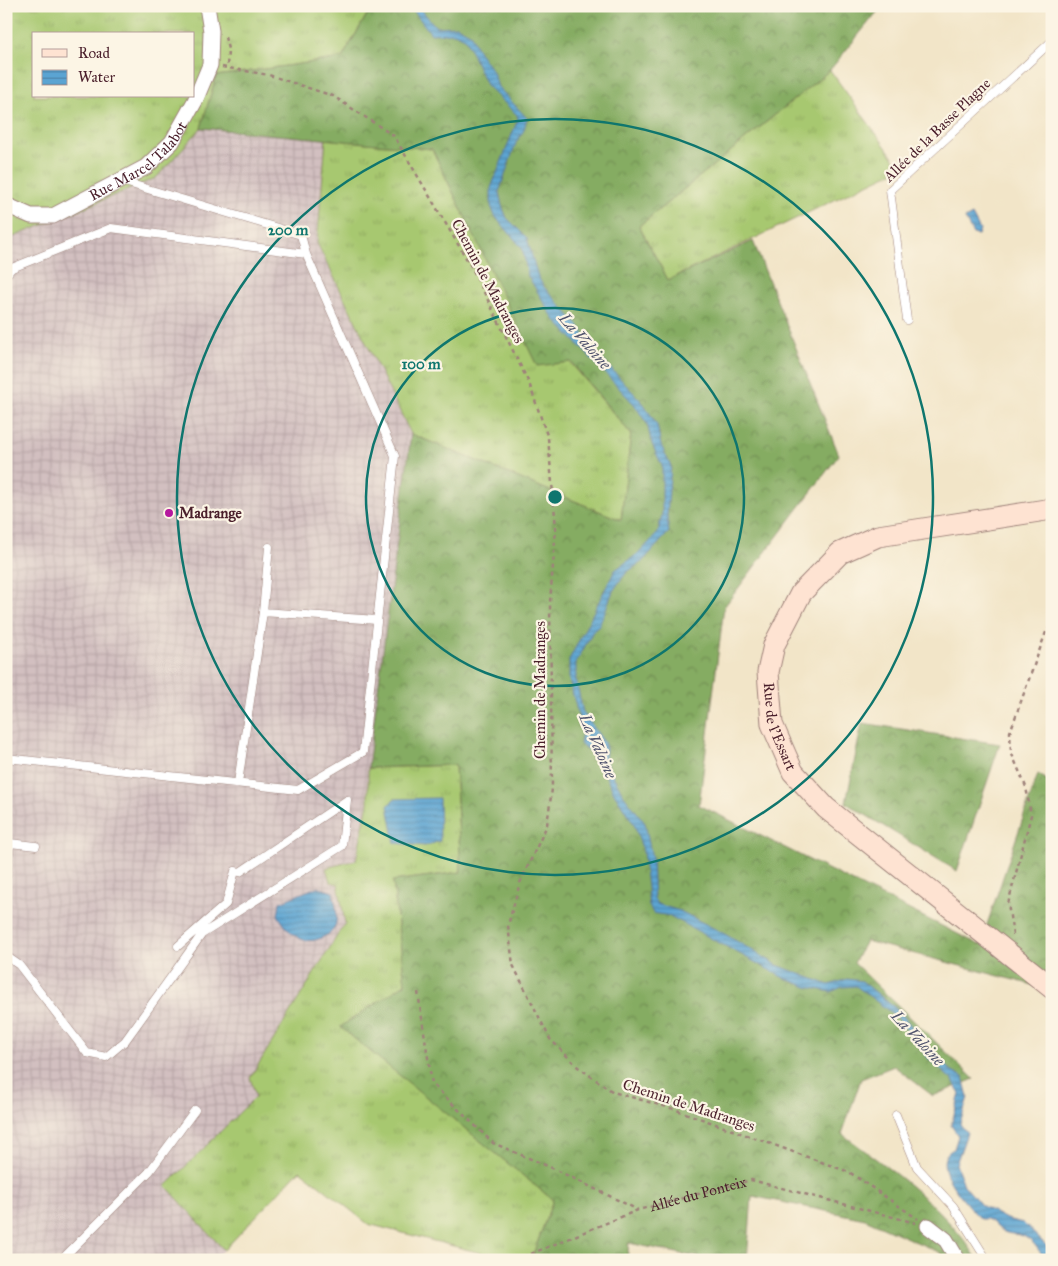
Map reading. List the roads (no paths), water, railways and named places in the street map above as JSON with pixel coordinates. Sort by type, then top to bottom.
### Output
[{"type":"street","name":"Rue Marcel Talabot","points":[[6,205],[31,216],[54,216],[146,167],[172,142],[195,100],[210,65],[211,31],[206,6]]},
{"type":"street","name":"Rue de l'Essart","points":[[1052,509],[878,536],[840,554],[800,593],[774,645],[768,672],[772,724],[793,772],[826,808],[1017,958],[1052,988]]},
{"type":"street","points":[[928,1226],[946,1240],[958,1260]]},
{"type":"lane","name":"Allée de la Basse Plagne","points":[[906,320],[890,190],[1052,41]]},
{"type":"lane","points":[[6,758],[298,790],[363,752],[395,456],[306,254],[300,235],[121,181]]},
{"type":"lane","points":[[6,275],[12,268],[111,228],[306,254]]},
{"type":"lane","points":[[238,783],[263,612],[269,547]]},
{"type":"lane","points":[[263,612],[377,620]]},
{"type":"lane","points":[[6,956],[18,965],[87,1053],[106,1056],[125,1041],[202,934],[342,846],[347,800],[240,872],[235,871],[226,904],[178,946]]},
{"type":"lane","points":[[6,877],[10,843],[36,846]]},
{"type":"lane","points":[[60,1260],[149,1172],[195,1110]]},
{"type":"lane","points":[[896,1115],[917,1167],[953,1206],[987,1260]]},
{"type":"water","name":"La Valoine","points":[[410,6],[418,6],[436,27],[457,26],[470,33],[479,52],[493,72],[498,87],[527,118],[499,192],[502,206],[507,218],[527,238],[538,277],[544,287],[578,325],[598,355],[644,404],[657,425],[661,445],[671,466],[667,516],[669,532],[642,562],[627,572],[620,581],[613,591],[599,626],[593,631],[576,663],[576,680],[583,712],[604,742],[606,748],[605,761],[623,794],[645,823],[652,858],[654,899],[657,904],[680,911],[723,933],[777,965],[829,985],[847,979],[862,981],[900,1012],[936,1057],[949,1069],[963,1077],[968,1097],[960,1124],[967,1133],[956,1164],[964,1185],[981,1205],[1006,1219],[1023,1223],[1048,1247],[1052,1260],[1045,1260],[1035,1245],[1028,1239],[1020,1235],[1006,1233],[991,1221],[981,1219],[959,1195],[946,1173],[944,1163],[946,1155],[954,1149],[958,1136],[951,1125],[960,1094],[953,1081],[928,1058],[897,1017],[856,986],[842,987],[831,992],[807,987],[782,977],[670,916],[653,913],[649,906],[643,851],[634,824],[614,793],[596,756],[580,744],[582,731],[569,679],[569,660],[615,570],[639,553],[658,533],[662,514],[662,466],[652,444],[647,424],[634,404],[554,319],[528,276],[522,248],[495,216],[491,206],[491,188],[518,119],[517,115],[486,85],[465,38],[454,33],[431,34]]},
{"type":"water","points":[[972,215],[980,230],[978,235],[973,234],[965,219]]},
{"type":"water","points":[[439,798],[440,841],[425,846],[395,843],[388,806],[394,799]]},
{"type":"water","points":[[317,887],[333,892],[337,919],[330,933],[309,941],[291,932],[278,915],[280,902]]},
{"type":"place","name":"Madrange","points":[[169,513]]}]
